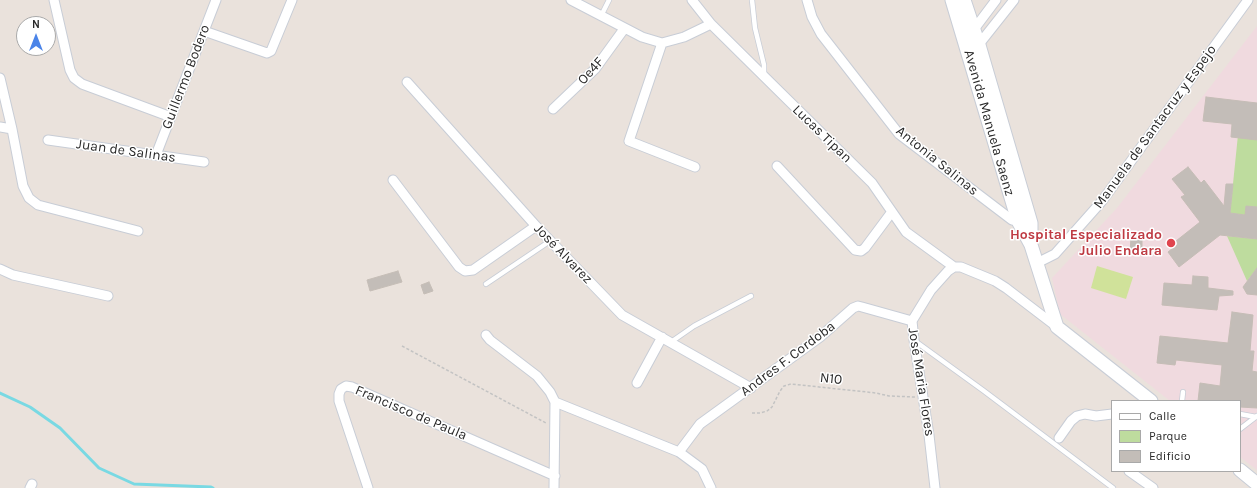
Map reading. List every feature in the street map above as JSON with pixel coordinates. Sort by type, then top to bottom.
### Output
[{"type":"street","points":[[54,0],[70,70],[74,78],[82,84],[171,117]]},
{"type":"street","name":"Guillermo Bodero","points":[[156,155],[216,0]]},
{"type":"street","points":[[204,31],[267,53],[271,51],[292,0]]},
{"type":"street","points":[[571,0],[624,29],[642,37],[662,43],[684,37],[710,24]]},
{"type":"street","name":"Lucas Tipan","points":[[692,0],[710,24],[872,183],[891,213],[906,232],[954,267],[967,269],[995,281],[1006,288],[1056,328]]},
{"type":"street","name":"Antonia Salinas","points":[[807,0],[812,16],[822,34],[899,134],[1012,220],[1024,222]]},
{"type":"street","name":"Avenida Manuela Saenz","points":[[952,0],[969,57],[1031,244],[1056,328]]},
{"type":"street","name":"Avenida Manuela Saenz","points":[[964,0],[979,45],[1024,222]]},
{"type":"street","points":[[965,41],[996,0]]},
{"type":"street","points":[[969,57],[1014,0]]},
{"type":"street","name":"Manuela de Santacruz y Espejo","points":[[1037,263],[1055,254],[1102,201],[1248,0]]},
{"type":"street","name":"Oe4F","points":[[554,109],[595,69],[624,29]]},
{"type":"street","points":[[662,43],[630,141],[695,167]]},
{"type":"street","points":[[0,78],[23,186],[29,198],[38,205],[138,231]]},
{"type":"street","name":"José Alvarez","points":[[407,82],[536,226],[622,315],[751,388]]},
{"type":"street","points":[[0,127],[12,129]]},
{"type":"street","name":"Juan de Salinas","points":[[48,140],[204,162]]},
{"type":"street","points":[[777,166],[856,250],[860,251],[865,248],[891,213]]},
{"type":"street","points":[[393,180],[459,267],[465,271],[473,270],[536,226]]},
{"type":"street","name":"José Maria Flores","points":[[935,488],[929,435],[912,321],[931,290],[948,271],[954,267]]},
{"type":"street","points":[[0,270],[14,275],[108,296]]},
{"type":"street","name":"Andres F. Cordoba","points":[[679,452],[700,424],[820,337],[853,308],[858,306],[868,308],[912,321]]},
{"type":"street","points":[[1056,328],[1150,400]]},
{"type":"street","points":[[486,335],[490,340],[537,376],[556,402],[554,428],[554,488]]},
{"type":"street","points":[[637,383],[662,337]]},
{"type":"street","name":"Francisco de Paula","points":[[368,488],[339,401],[341,389],[346,386],[360,390],[555,476]]},
{"type":"street","points":[[556,402],[679,452],[702,469],[711,488]]},
{"type":"street","points":[[1059,438],[1071,421],[1077,416],[1085,414],[1096,416],[1111,414]]},
{"type":"street","points":[[1241,471],[1257,484]]},
{"type":"street","points":[[1130,472],[1153,488]]},
{"type":"lane","points":[[601,16],[609,0]]},
{"type":"lane","points":[[752,0],[755,28],[764,65],[764,77]]},
{"type":"lane","points":[[486,284],[550,241]]},
{"type":"lane","points":[[670,342],[694,326],[751,296]]},
{"type":"lane","points":[[914,340],[1113,488]]},
{"type":"lane","points":[[1182,400],[1183,392]]},
{"type":"lane","points":[[1241,414],[1256,416]]},
{"type":"lane","points":[[1241,428],[1256,416]]},
{"type":"path","points":[[402,346],[554,428]]},
{"type":"path","name":"N10","points":[[752,413],[767,411],[772,407],[784,386],[791,384],[876,393],[889,396],[922,396]]},
{"type":"shaded area","name":"Hospital Especializado Julio Endara","points":[[1257,26],[1257,470],[1241,458],[1241,400],[1169,400],[1060,314],[1052,278],[1117,208]]},
{"type":"green space","points":[[1239,125],[1257,140],[1257,207],[1245,215],[1230,213]]},
{"type":"green space","points":[[1227,236],[1257,239],[1257,268],[1247,281]]},
{"type":"green space","points":[[1097,266],[1133,277],[1126,299],[1091,288]]},
{"type":"building","points":[[1206,97],[1257,103],[1257,140],[1231,137],[1232,124],[1203,121]]},
{"type":"building","points":[[1188,167],[1201,183],[1204,180],[1224,206],[1226,184],[1233,184],[1230,213],[1245,215],[1246,206],[1257,207],[1257,239],[1220,235],[1179,267],[1168,252],[1178,244],[1176,241],[1200,222],[1181,197],[1185,195],[1172,179]]},
{"type":"building","points":[[1131,237],[1142,237],[1142,255],[1130,254]]},
{"type":"building","points":[[1257,268],[1257,295],[1247,294],[1243,287]]},
{"type":"building","points":[[398,271],[402,282],[370,291],[367,280]]},
{"type":"building","points":[[1193,276],[1208,277],[1208,288],[1233,291],[1233,295],[1219,296],[1217,310],[1162,305],[1164,283],[1192,285]]},
{"type":"building","points":[[429,282],[433,291],[424,294],[421,285]]},
{"type":"building","points":[[1232,312],[1253,315],[1250,351],[1254,351],[1252,371],[1257,372],[1257,408],[1241,407],[1241,400],[1198,400],[1200,383],[1220,386],[1222,365],[1176,360],[1175,365],[1157,363],[1160,336],[1228,343]]},
{"type":"waterway","points":[[0,393],[30,407],[60,428],[99,468],[134,484],[213,488]]},
{"type":"place","name":"Hospital Especializado Julio Endara","points":[[1171,243]]}]
